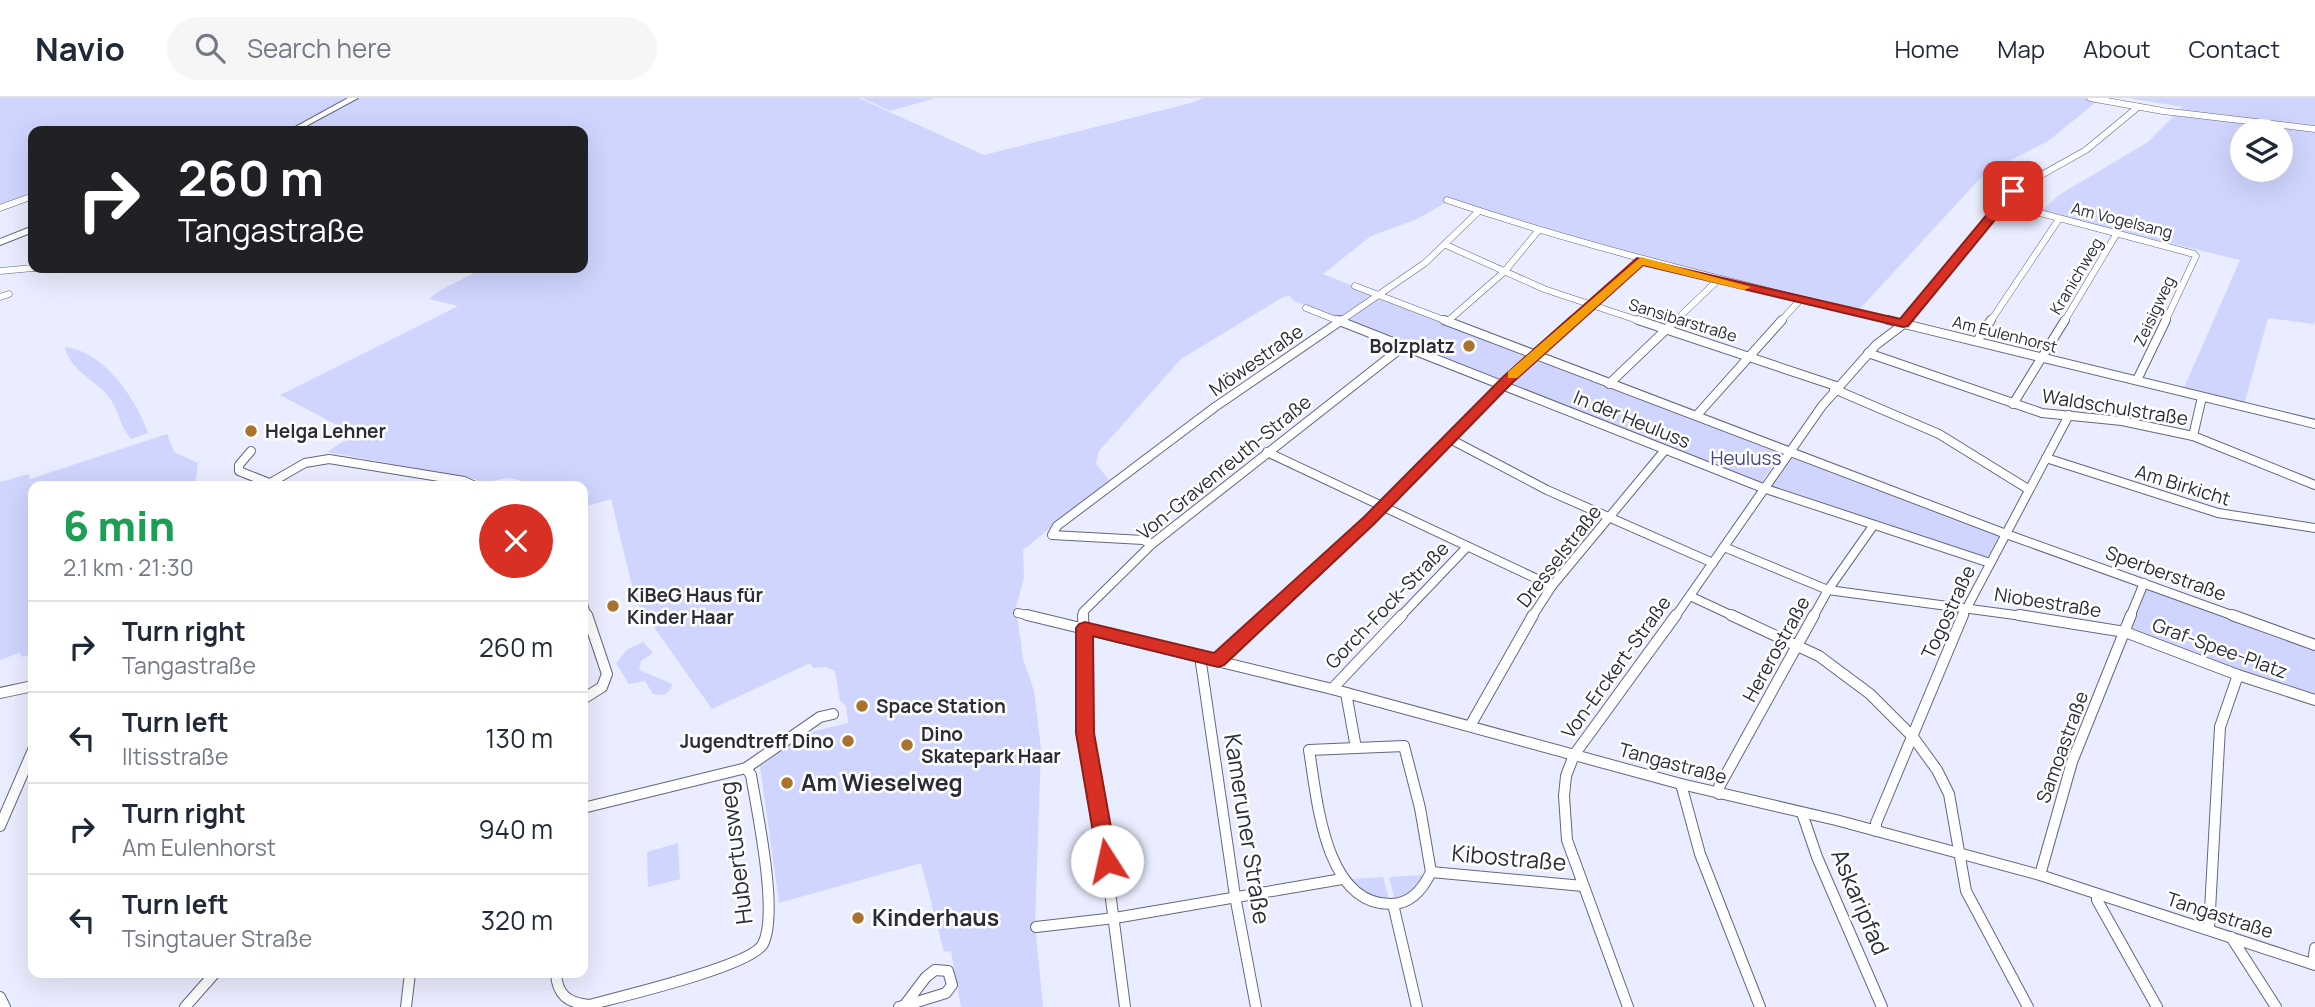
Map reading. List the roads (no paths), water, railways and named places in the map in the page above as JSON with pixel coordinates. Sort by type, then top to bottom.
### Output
[{"type":"main road","points":[[301,126],[354,98]]},
{"type":"main road","points":[[0,242],[28,231]]},
{"type":"street","points":[[2090,98],[2138,107],[2315,129]]},
{"type":"street","name":"Von-Erckert-Straße","points":[[1628,1007],[1567,840],[1563,815],[1566,776],[1574,755],[1713,563],[1787,450],[1835,388],[1888,332],[1903,324],[2013,191],[2086,150],[2138,107]]},
{"type":"street","points":[[0,208],[28,198]]},
{"type":"street","name":"Am Eulenhorst","points":[[1447,200],[1538,231],[1717,280],[2315,424]]},
{"type":"street","name":"Am Vogelsang","points":[[2002,203],[2194,254]]},
{"type":"street","name":"Möwestraße","points":[[1052,535],[1057,526],[1200,418],[1425,263],[1479,211]]},
{"type":"street","points":[[1977,341],[2059,219]]},
{"type":"street","points":[[1449,320],[1504,272],[1538,231]]},
{"type":"street","name":"Kranichweg","points":[[2014,404],[2041,357],[2079,301],[2117,233]]},
{"type":"street","name":"Sansibarstraße","points":[[1446,245],[1504,272],[1588,305],[1748,355],[1835,388],[1939,433],[2028,489]]},
{"type":"street","name":"Zeisigweg","points":[[2137,380],[2196,256],[2194,254]]},
{"type":"street","points":[[1218,660],[1382,507],[1534,355],[1641,260]]},
{"type":"street","points":[[0,271],[28,268]]},
{"type":"street","points":[[1609,384],[1717,280]]},
{"type":"street","name":"In der Heuluss","points":[[1355,286],[2006,534]]},
{"type":"street","points":[[0,297],[9,294]]},
{"type":"street","points":[[1697,415],[1800,300]]},
{"type":"street","name":"In der Heuluss","points":[[1306,308],[1763,488],[1990,564]]},
{"type":"street","name":"Von-Gravenreuth-Straße","points":[[1085,628],[1083,612],[1087,606],[1152,544],[1405,345]]},
{"type":"street","name":"Waldschulstraße","points":[[1868,353],[2042,413],[2132,423],[2193,436],[2315,485]]},
{"type":"street","points":[[2193,436],[2202,397]]},
{"type":"street","name":"Togostraße","points":[[1876,831],[1875,823],[1966,607],[2070,415]]},
{"type":"street","points":[[1450,439],[1547,490],[1713,563]]},
{"type":"street","name":"Dresselstraße","points":[[1469,726],[1519,637],[1552,586],[1665,450]]},
{"type":"street","points":[[251,451],[239,465],[239,471],[259,481]]},
{"type":"street","points":[[1266,452],[1552,586]]},
{"type":"street","name":"Am Birkicht","points":[[2046,458],[2218,513],[2315,528]]},
{"type":"street","points":[[274,481],[305,463],[329,459],[464,481]]},
{"type":"street","name":"Hererostraße","points":[[1719,793],[1719,787],[1828,590],[1873,526]]},
{"type":"street","name":"Sperberstraße","points":[[2006,534],[2315,645]]},
{"type":"street","points":[[1052,535],[1143,540],[1152,544]]},
{"type":"street","name":"Gorch-Fock-Straße","points":[[1332,689],[1467,547]]},
{"type":"street","name":"Niobestraße","points":[[1724,547],[1828,590],[1966,607],[2124,632]]},
{"type":"street","name":"Graf-Spee-Platz","points":[[2144,583],[2124,632],[2238,675],[2315,700]]},
{"type":"street","points":[[1689,596],[1799,645],[1856,681],[1913,737],[1933,763],[1949,794],[1959,853],[1959,869],[1966,891],[2028,1007]]},
{"type":"street","name":"Tangastraße","points":[[1018,613],[1332,689],[1681,784],[1959,853],[2040,875],[2314,964]]},
{"type":"street","points":[[588,619],[607,674],[602,687],[588,696]]},
{"type":"street","points":[[1085,628],[1088,759],[1115,918],[1125,1007]]},
{"type":"street","name":"Samoastraße","points":[[2040,875],[2072,762],[2124,632]]},
{"type":"street","name":"Kameruner Straße","points":[[1204,657],[1201,663],[1235,896],[1256,1007]]},
{"type":"street","points":[[2209,929],[2220,727],[2238,675]]},
{"type":"street","points":[[0,693],[28,687]]},
{"type":"street","points":[[1346,693],[1356,748]]},
{"type":"street","points":[[588,807],[746,768],[820,718],[833,714]]},
{"type":"street","points":[[1404,746],[1420,808],[1431,872],[1419,892],[1393,904],[1363,896],[1342,879],[1321,816],[1309,750],[1404,746]]},
{"type":"street","points":[[0,825],[28,761]]},
{"type":"street","name":"Hubertusweg","points":[[556,978],[555,987],[562,996],[572,1004],[589,1005],[726,967],[746,958],[763,944],[769,915],[751,775],[746,768]]},
{"type":"street","points":[[1681,784],[1700,854],[1760,1007]]},
{"type":"street","name":"Askaripfad","points":[[1802,813],[1817,857],[1882,1007]]},
{"type":"street","name":"Kibostraße","points":[[1431,872],[1583,886]]},
{"type":"street","points":[[1036,927],[1115,918],[1342,879]]},
{"type":"street","points":[[2097,894],[2097,900],[2157,1007]]},
{"type":"street","points":[[1393,904],[1417,1007]]},
{"type":"street","points":[[2231,937],[2276,1007]]},
{"type":"street","points":[[2314,964],[2315,948]]},
{"type":"street","points":[[186,1007],[192,995],[210,978]]},
{"type":"street","points":[[406,1007],[409,978]]},
{"type":"street","points":[[0,997],[5,1007]]},
{"type":"place","name":"Bolzplatz","points":[[1469,346]]},
{"type":"place","name":"Helga Lehner","points":[[251,431]]},
{"type":"place","name":"KiBeG Haus für Kinder Haar","points":[[613,606]]},
{"type":"place","name":"Space Station","points":[[862,706]]},
{"type":"place","name":"Jugendtreff Dino","points":[[848,741]]},
{"type":"place","name":"Dino Skatepark Haar","points":[[907,745]]},
{"type":"place","name":"Am Wieselweg","points":[[787,783]]},
{"type":"place","name":"Kinderhaus","points":[[858,918]]},
{"type":"park label","name":"Heuluss","points":[[1746,458]]}]
